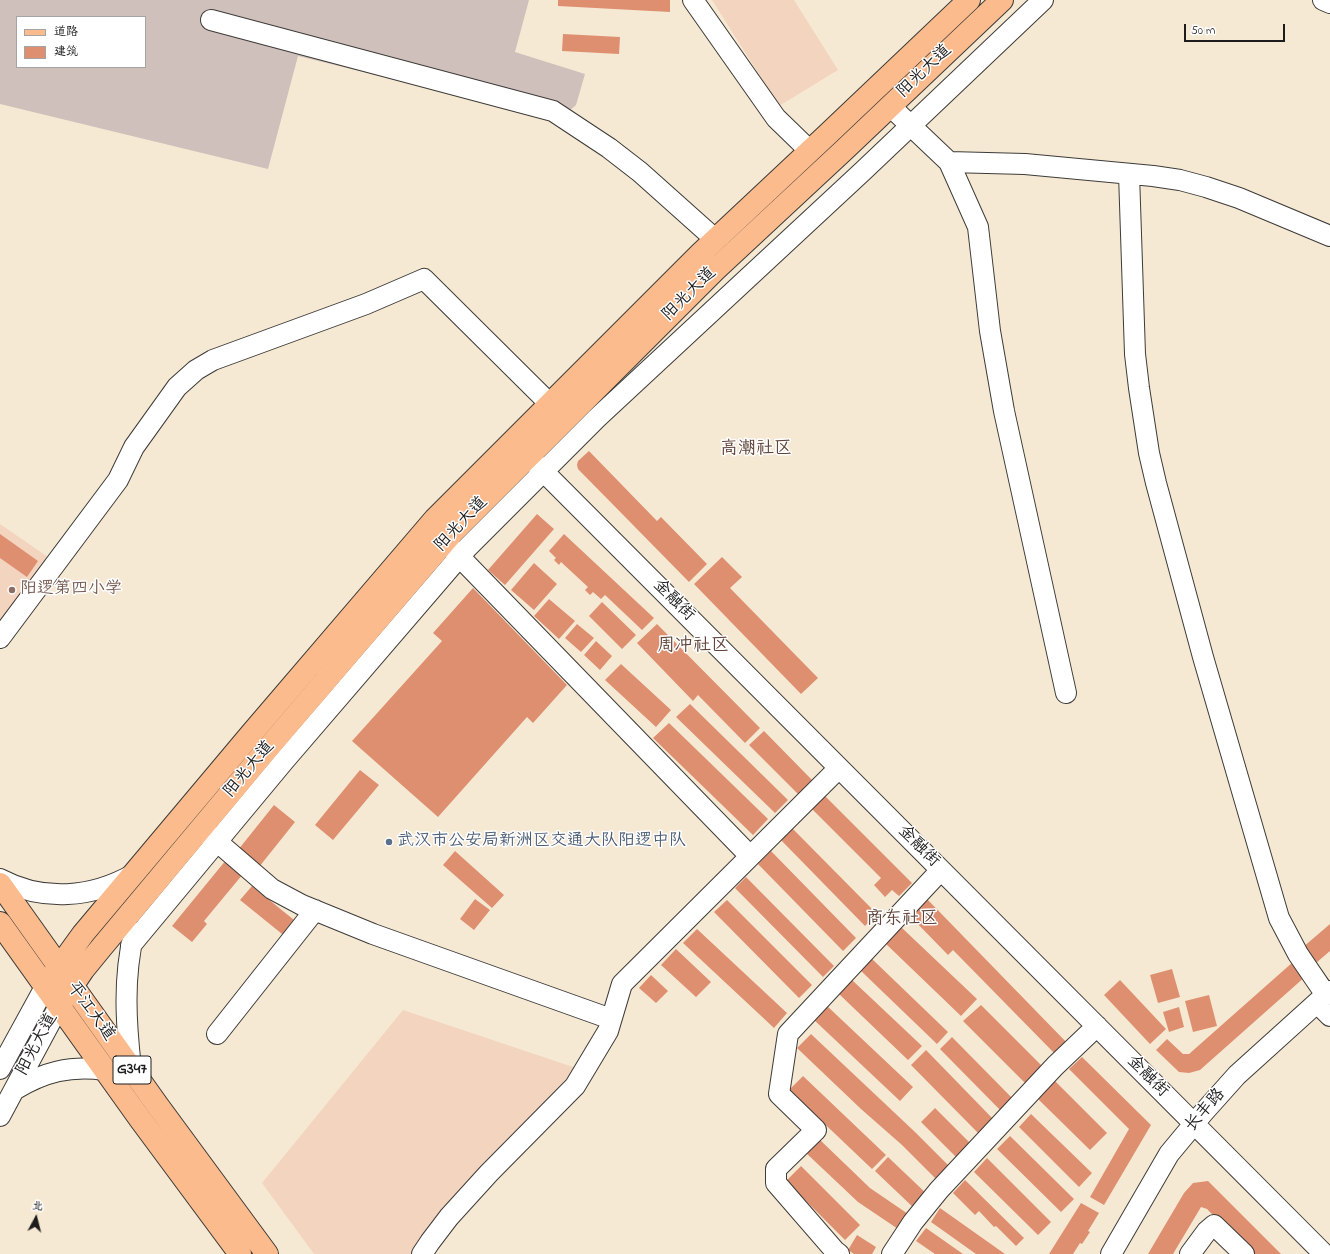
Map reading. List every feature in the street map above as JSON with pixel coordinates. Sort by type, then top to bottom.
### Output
[{"type":"main road","name":"阳光大道","points":[[45,987],[83,934],[435,519],[715,239],[969,0]]},
{"type":"main road","name":"阳光大道","points":[[59,1006],[100,948],[268,748],[445,542],[528,456],[715,270],[1002,0]]},
{"type":"main road","name":"平江大道","points":[[0,884],[58,967],[267,1254]]},
{"type":"main road","name":"平江大道","points":[[0,923],[105,1070],[240,1254]]},
{"type":"street","points":[[693,0],[776,118],[810,151]]},
{"type":"street","points":[[131,945],[284,762],[459,557],[597,418],[1043,0]]},
{"type":"street","points":[[1323,0],[1330,3]]},
{"type":"street","points":[[211,20],[553,111],[604,144],[640,172],[715,239]]},
{"type":"street","points":[[890,106],[949,162],[978,226],[990,331],[1004,411],[1066,694]]},
{"type":"street","points":[[949,162],[1025,164],[1153,176],[1206,187],[1239,198],[1330,236]]},
{"type":"street","points":[[1129,174],[1135,354],[1143,422],[1156,483],[1202,658],[1279,918],[1298,954],[1326,1001]]},
{"type":"street","points":[[0,638],[118,480],[134,447],[177,387],[196,370],[213,360],[366,304],[424,279],[550,404]]},
{"type":"street","name":"金融街","points":[[513,441],[1324,1254]]},
{"type":"street","points":[[445,542],[750,856]]},
{"type":"street","points":[[422,1254],[449,1217],[489,1173],[575,1086],[608,1030],[622,984],[839,768]]},
{"type":"street","points":[[201,828],[272,889],[302,906],[373,934],[611,1019]]},
{"type":"street","points":[[840,1254],[835,1251],[776,1183],[776,1169],[816,1130],[779,1094],[788,1034],[941,870]]},
{"type":"street","points":[[0,879],[23,889],[52,894],[68,894],[82,893],[110,886],[135,873]]},
{"type":"street","points":[[131,1068],[126,1016],[128,968],[131,945],[144,896]]},
{"type":"street","points":[[217,1034],[315,910]]},
{"type":"street","name":"阳光大道","points":[[0,1069],[45,987]]},
{"type":"street","name":"长丰路","points":[[1111,1254],[1169,1154],[1194,1124],[1237,1075],[1326,1001]]},
{"type":"street","name":"阳光大道","points":[[0,1116],[59,1006]]},
{"type":"street","points":[[892,1254],[913,1222],[939,1190],[1055,1066],[1097,1026]]},
{"type":"street","points":[[14,1090],[35,1078],[57,1071],[81,1068],[105,1070]]},
{"type":"street","points":[[1191,1254],[1207,1231],[1214,1225],[1244,1254]]},
{"type":"shaded area","points":[[0,0],[529,0],[515,52],[585,74],[576,105],[559,120],[298,56],[268,169],[0,104]]},
{"type":"shaded area","points":[[712,0],[794,0],[838,70],[779,106]]},
{"type":"shaded area","name":"阳逻第四小学","points":[[0,524],[48,557],[0,623]]},
{"type":"shaded area","points":[[403,1010],[576,1068],[427,1228],[413,1254],[314,1254],[262,1183]]},
{"type":"building","points":[[558,0],[670,0],[670,12],[558,6]]},
{"type":"building","points":[[563,34],[620,37],[619,54],[562,51]]},
{"type":"building","points":[[589,451],[657,521],[661,517],[707,564],[689,582],[578,469],[578,461]]},
{"type":"building","points":[[537,514],[554,529],[505,585],[488,570]]},
{"type":"building","points":[[0,534],[38,561],[27,577],[0,558]]},
{"type":"building","points":[[564,534],[654,618],[642,630],[605,595],[601,599],[593,592],[590,595],[585,590],[588,587],[561,562],[559,565],[554,560],[556,558],[549,551]]},
{"type":"building","points":[[722,557],[742,577],[730,588],[818,678],[801,694],[694,584]]},
{"type":"building","points":[[534,563],[557,584],[534,610],[511,590]]},
{"type":"building","points":[[473,588],[567,685],[533,723],[527,717],[438,817],[352,741],[442,641],[433,633]]},
{"type":"building","points":[[549,599],[575,621],[559,639],[534,616]]},
{"type":"building","points":[[602,602],[636,635],[622,649],[589,616]]},
{"type":"building","points":[[577,624],[594,638],[581,652],[565,638]]},
{"type":"building","points":[[657,624],[760,728],[745,743],[698,695],[693,701],[637,643]]},
{"type":"building","points":[[596,641],[612,656],[600,670],[584,655]]},
{"type":"building","points":[[621,664],[671,710],[656,727],[605,680]]},
{"type":"building","points":[[690,704],[788,800],[775,813],[676,717]]},
{"type":"building","points":[[669,723],[768,819],[753,835],[653,738]]},
{"type":"building","points":[[764,731],[812,780],[798,794],[749,745]]},
{"type":"building","points":[[360,770],[379,785],[333,840],[315,825]]},
{"type":"building","points":[[824,795],[912,883],[899,896],[892,890],[885,897],[874,885],[881,878],[811,808]]},
{"type":"building","points":[[274,805],[295,822],[259,867],[238,850]]},
{"type":"building","points":[[790,826],[877,914],[865,926],[778,837]]},
{"type":"building","points":[[455,851],[504,895],[492,908],[443,865]]},
{"type":"building","points":[[771,851],[856,938],[843,951],[758,864]]},
{"type":"building","points":[[226,860],[243,874],[204,921],[207,924],[192,942],[172,926]]},
{"type":"building","points":[[746,877],[834,966],[823,977],[735,888]]},
{"type":"building","points":[[252,886],[299,924],[287,938],[240,900]]},
{"type":"building","points":[[475,899],[490,910],[474,930],[460,919]]},
{"type":"building","points":[[927,899],[1070,1046],[1058,1057],[953,950],[948,955],[910,916]]},
{"type":"building","points":[[727,900],[812,985],[799,998],[714,912]]},
{"type":"building","points":[[1330,924],[1330,951],[1316,963],[1302,948]]},
{"type":"building","points":[[901,927],[977,999],[961,1016],[885,943]]},
{"type":"building","points":[[697,929],[787,1013],[774,1028],[683,943]]},
{"type":"building","points":[[676,949],[711,982],[696,997],[661,965]]},
{"type":"building","points":[[870,957],[948,1032],[937,1044],[859,969]]},
{"type":"building","points":[[1293,962],[1306,976],[1200,1070],[1189,1073],[1179,1072],[1156,1050],[1167,1039],[1183,1054],[1189,1054]]},
{"type":"building","points":[[1172,969],[1180,997],[1158,1003],[1150,975]]},
{"type":"building","points":[[651,975],[668,991],[656,1003],[639,988]]},
{"type":"building","points":[[852,980],[922,1046],[908,1060],[839,994]]},
{"type":"building","points":[[1120,980],[1166,1029],[1150,1044],[1104,995]]},
{"type":"building","points":[[1209,995],[1217,1026],[1193,1032],[1185,1001]]},
{"type":"building","points":[[826,1005],[913,1087],[900,1101],[813,1019]]},
{"type":"building","points":[[981,1005],[1046,1070],[1029,1087],[963,1021]]},
{"type":"building","points":[[1179,1007],[1184,1027],[1169,1032],[1163,1012]]},
{"type":"building","points":[[811,1034],[950,1167],[937,1180],[902,1145],[861,1109],[797,1048]]},
{"type":"building","points":[[952,1037],[1014,1100],[1002,1112],[940,1049]]},
{"type":"building","points":[[926,1050],[995,1121],[981,1136],[911,1065]]},
{"type":"building","points":[[1082,1057],[1151,1125],[1104,1205],[1090,1197],[1129,1129],[1069,1069]]},
{"type":"building","points":[[803,1076],[886,1155],[872,1169],[789,1090]]},
{"type":"building","points":[[1055,1081],[1107,1133],[1090,1150],[1038,1099]]},
{"type":"building","points":[[935,1108],[973,1146],[959,1160],[921,1122]]},
{"type":"building","points":[[1031,1114],[1092,1173],[1079,1187],[1019,1127]]},
{"type":"building","points":[[1010,1136],[1074,1199],[1061,1212],[997,1149]]},
{"type":"building","points":[[818,1138],[870,1188],[911,1216],[901,1231],[858,1202],[805,1152]]},
{"type":"building","points":[[888,1157],[929,1196],[916,1210],[875,1171]]},
{"type":"building","points":[[987,1158],[1051,1222],[1038,1235],[974,1172]]},
{"type":"building","points":[[801,1166],[860,1225],[845,1240],[786,1181]]},
{"type":"building","points":[[965,1180],[1024,1238],[1016,1246],[996,1226],[994,1227],[979,1211],[975,1215],[953,1193]]},
{"type":"building","points":[[1208,1181],[1281,1254],[1251,1254],[1207,1209],[1201,1207],[1173,1254],[1148,1254],[1184,1193],[1193,1183]]},
{"type":"building","points":[[1081,1203],[1099,1213],[1088,1231],[1090,1232],[1073,1254],[1049,1254]]},
{"type":"building","points":[[940,1208],[1005,1254],[976,1254],[931,1222]]},
{"type":"building","points":[[926,1228],[963,1254],[935,1254],[916,1241]]},
{"type":"building","points":[[857,1235],[876,1247],[872,1254],[854,1254],[848,1250]]},
{"type":"place","name":"阳逻第四小学","points":[[12,590]]},
{"type":"place","name":"武汉市公安局新洲区交通大队阳逻中队","points":[[389,842]]},
{"type":"district","name":"高潮社区","points":[[756,450]]},
{"type":"district","name":"周冲社区","points":[[693,647]]},
{"type":"district","name":"商东社区","points":[[902,920]]}]
